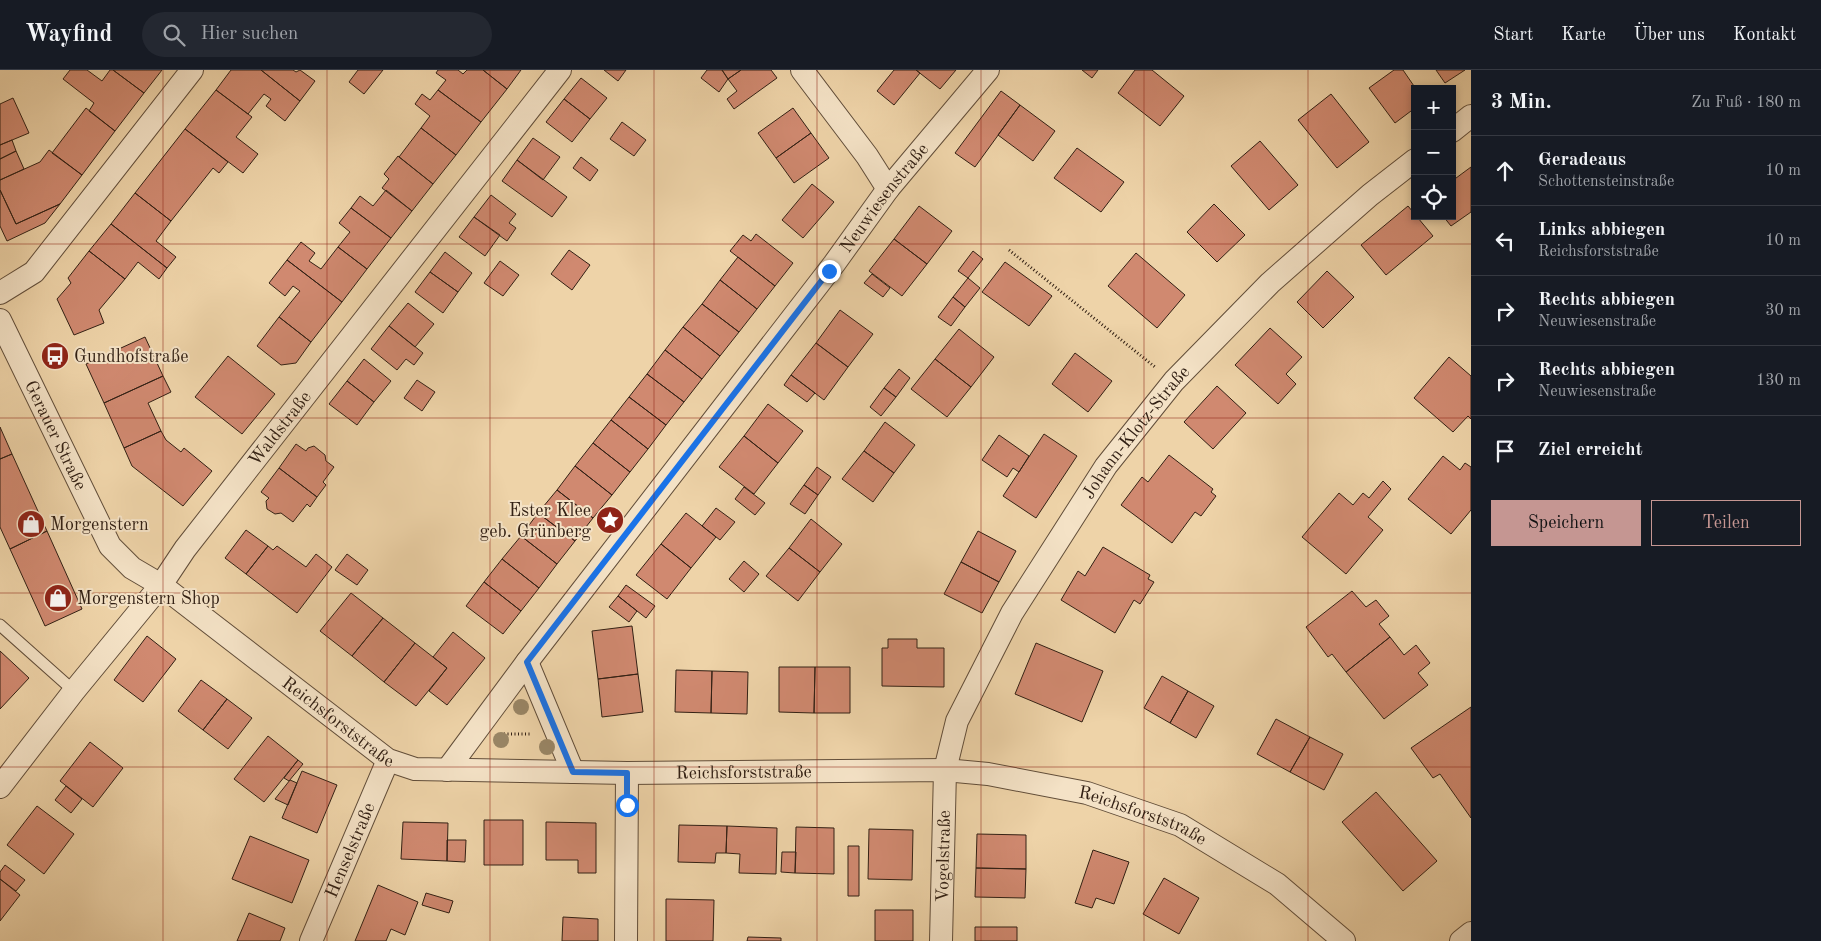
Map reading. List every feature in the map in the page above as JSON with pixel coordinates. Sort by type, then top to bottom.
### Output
[{"type":"street","points":[[0,292],[34,272],[192,70]]},
{"type":"street","name":"Waldstraße","points":[[0,787],[74,691],[161,585],[185,548],[560,70]]},
{"type":"street","points":[[802,70],[867,156],[888,189]]},
{"type":"street","name":"Neuwiesenstraße","points":[[446,770],[527,662],[829,271],[888,189],[988,70]]},
{"type":"street","points":[[1453,130],[1471,116]]},
{"type":"street","name":"Johann-Klotz-Straße","points":[[945,770],[957,721],[1012,613],[1106,466],[1174,381],[1270,284],[1370,195],[1411,163]]},
{"type":"street","name":"Gerauer Straße","points":[[0,320],[110,546],[132,568],[161,585]]},
{"type":"street","name":"Reichsforststraße","points":[[161,585],[388,760],[415,770],[627,773],[945,770],[988,774],[1087,793],[1180,825],[1277,884],[1344,941]]},
{"type":"street","points":[[527,662],[573,772]]},
{"type":"street","name":"Henselstraße","points":[[312,941],[388,760]]},
{"type":"street","name":"Vogelstraße","points":[[942,941],[945,770]]},
{"type":"street","points":[[626,941],[627,773]]},
{"type":"street","points":[[1461,941],[1471,933]]},
{"type":"lane","points":[[0,625],[74,691]]},
{"type":"path","points":[[1009,250],[1174,381]]},
{"type":"path","points":[[474,733],[558,735]]},
{"type":"building","points":[[70,70],[87,70],[102,81],[110,70],[113,70],[144,93],[115,131],[89,111],[94,103],[63,79]]},
{"type":"building","points":[[113,70],[162,70],[144,93]]},
{"type":"building","points":[[231,70],[261,70],[300,101],[285,121],[266,106],[271,99],[264,94],[248,114],[216,90]]},
{"type":"building","points":[[261,70],[293,70],[296,72],[300,70],[315,81],[300,101]]},
{"type":"building","points":[[358,70],[383,70],[364,94],[349,82]]},
{"type":"building","points":[[438,70],[458,70],[463,74],[467,70],[483,70],[507,89],[481,122],[438,90],[446,80],[436,73]]},
{"type":"building","points":[[483,70],[521,70],[507,89]]},
{"type":"building","points":[[604,70],[626,70],[618,81]]},
{"type":"building","points":[[707,70],[722,70],[728,79],[719,92],[701,78]]},
{"type":"building","points":[[722,70],[741,70],[728,79]]},
{"type":"building","points":[[741,70],[771,70],[777,78],[734,109],[727,99],[737,91],[728,79]]},
{"type":"building","points":[[894,70],[916,70],[920,73],[894,105],[877,91]]},
{"type":"building","points":[[916,70],[956,70],[940,89]]},
{"type":"building","points":[[1082,70],[1098,70],[1092,78]]},
{"type":"building","points":[[1135,70],[1152,70],[1184,96],[1160,126],[1118,93]]},
{"type":"building","points":[[1394,70],[1403,70],[1413,85],[1411,85],[1411,111],[1395,123],[1369,88]]},
{"type":"building","points":[[1436,70],[1465,70],[1445,83]]},
{"type":"building","points":[[581,78],[607,98],[590,119],[564,99]]},
{"type":"building","points":[[216,90],[252,117],[236,137],[258,154],[243,173],[185,129]]},
{"type":"building","points":[[438,90],[481,122],[456,155],[421,128],[430,116],[415,104],[422,94],[430,100]]},
{"type":"building","points":[[1001,91],[1020,105],[975,167],[955,153]]},
{"type":"building","points":[[1331,94],[1369,142],[1337,168],[1298,120]]},
{"type":"building","points":[[13,98],[29,133],[0,145],[0,104]]},
{"type":"building","points":[[564,99],[590,119],[572,142],[546,122]]},
{"type":"building","points":[[1020,105],[1055,131],[1033,161],[998,135]]},
{"type":"building","points":[[86,108],[115,131],[82,175],[52,153]]},
{"type":"building","points":[[793,108],[811,133],[776,158],[758,133]]},
{"type":"building","points":[[622,122],[646,140],[634,156],[610,139]]},
{"type":"building","points":[[421,128],[456,155],[433,184],[399,157]]},
{"type":"building","points":[[185,129],[228,162],[219,173],[213,168],[171,221],[135,193]]},
{"type":"building","points":[[811,133],[829,158],[794,183],[776,158]]},
{"type":"building","points":[[533,138],[560,157],[543,180],[517,160]]},
{"type":"building","points":[[12,140],[16,151],[0,159],[0,145]]},
{"type":"building","points":[[1260,141],[1298,185],[1269,210],[1231,166]]},
{"type":"building","points":[[1077,148],[1124,182],[1101,212],[1054,178]]},
{"type":"building","points":[[49,150],[82,175],[60,204],[16,224],[0,190],[0,180],[40,162]]},
{"type":"building","points":[[16,151],[24,169],[0,180],[0,159]]},
{"type":"building","points":[[398,156],[433,184],[412,211],[382,188],[389,179],[384,174]]},
{"type":"building","points":[[581,157],[598,170],[590,181],[573,168]]},
{"type":"building","points":[[517,160],[567,197],[552,217],[502,181]]},
{"type":"building","points":[[1471,167],[1471,212],[1451,226],[1446,220],[1456,220],[1456,178]]},
{"type":"building","points":[[812,184],[834,202],[803,238],[782,220]]},
{"type":"building","points":[[0,190],[16,224],[60,204],[45,223],[7,241],[0,226]]},
{"type":"building","points":[[386,190],[412,211],[391,238],[351,208],[360,196],[373,206]]},
{"type":"building","points":[[135,193],[171,221],[156,241],[176,257],[167,268],[111,224]]},
{"type":"building","points":[[491,195],[516,214],[509,223],[516,228],[507,241],[474,217]]},
{"type":"building","points":[[1214,204],[1245,235],[1217,262],[1187,232]]},
{"type":"building","points":[[919,206],[952,231],[927,264],[894,239]]},
{"type":"building","points":[[1408,206],[1411,210],[1411,220],[1420,220],[1433,236],[1386,275],[1361,245]]},
{"type":"building","points":[[351,208],[391,238],[367,269],[338,247],[350,232],[339,223]]},
{"type":"building","points":[[474,217],[500,235],[485,256],[459,237]]},
{"type":"building","points":[[111,224],[167,268],[159,279],[138,262],[125,279],[89,251]]},
{"type":"building","points":[[756,234],[793,263],[775,286],[730,251],[743,235],[751,241]]},
{"type":"building","points":[[894,239],[927,264],[902,296],[869,271]]},
{"type":"building","points":[[301,242],[315,253],[309,261],[321,269],[338,247],[367,269],[342,302],[287,260]]},
{"type":"building","points":[[569,250],[590,265],[572,290],[551,274]]},
{"type":"building","points":[[89,251],[125,279],[99,310],[104,323],[74,335],[57,299],[71,283],[68,278]]},
{"type":"building","points":[[973,251],[983,259],[968,278],[958,271]]},
{"type":"building","points":[[445,252],[472,273],[458,292],[430,272]]},
{"type":"building","points":[[1136,253],[1185,295],[1157,328],[1108,286]]},
{"type":"building","points":[[738,257],[775,286],[757,309],[720,280]]},
{"type":"building","points":[[287,260],[342,302],[311,342],[279,317],[300,291],[293,286],[285,296],[269,283]]},
{"type":"building","points":[[500,261],[519,275],[503,296],[484,283]]},
{"type":"building","points":[[1005,262],[1052,296],[1029,326],[982,292]]},
{"type":"building","points":[[1327,271],[1354,297],[1323,328],[1297,302]]},
{"type":"building","points":[[430,272],[458,292],[443,313],[415,292]]},
{"type":"building","points":[[872,274],[890,288],[883,297],[864,283]]},
{"type":"building","points":[[968,278],[980,288],[965,307],[953,297]]},
{"type":"building","points":[[720,280],[757,309],[739,332],[702,304]]},
{"type":"building","points":[[953,297],[965,307],[951,326],[938,317]]},
{"type":"building","points":[[408,303],[434,324],[415,347],[389,326]]},
{"type":"building","points":[[702,304],[739,332],[720,356],[683,327]]},
{"type":"building","points":[[840,310],[873,334],[848,367],[816,343]]},
{"type":"building","points":[[279,317],[311,342],[296,363],[281,365],[257,346]]},
{"type":"building","points":[[389,326],[423,353],[414,365],[406,359],[397,370],[371,349]]},
{"type":"building","points":[[683,327],[720,356],[702,379],[665,350]]},
{"type":"building","points":[[1270,328],[1302,357],[1286,374],[1296,384],[1278,404],[1235,365]]},
{"type":"building","points":[[959,329],[994,357],[971,387],[935,359]]},
{"type":"building","points":[[145,337],[163,376],[104,403],[86,364]]},
{"type":"building","points":[[816,343],[848,367],[824,400],[791,375]]},
{"type":"building","points":[[665,350],[702,379],[684,402],[647,374]]},
{"type":"building","points":[[1075,353],[1112,381],[1088,412],[1052,384]]},
{"type":"building","points":[[228,356],[275,394],[242,434],[195,397]]},
{"type":"building","points":[[1449,357],[1471,376],[1471,419],[1468,416],[1453,432],[1414,398]]},
{"type":"building","points":[[364,359],[391,381],[374,402],[347,381]]},
{"type":"building","points":[[935,359],[971,387],[947,417],[911,389]]},
{"type":"building","points":[[899,369],[910,378],[896,397],[884,388]]},
{"type":"building","points":[[647,374],[684,402],[666,425],[629,397]]},
{"type":"building","points":[[791,375],[815,393],[807,402],[784,385]]},
{"type":"building","points":[[163,376],[171,392],[148,403],[161,431],[124,448],[104,403]]},
{"type":"building","points":[[417,380],[435,392],[422,411],[404,398]]},
{"type":"building","points":[[347,381],[374,402],[357,425],[329,404]]},
{"type":"building","points":[[1217,386],[1246,413],[1213,449],[1184,422]]},
{"type":"building","points":[[884,388],[896,397],[881,416],[870,407]]},
{"type":"building","points":[[629,397],[666,425],[648,449],[611,420]]},
{"type":"building","points":[[768,404],[803,431],[778,463],[744,436]]},
{"type":"building","points":[[611,420],[648,449],[630,472],[593,443]]},
{"type":"building","points":[[885,422],[915,445],[894,473],[864,451]]},
{"type":"building","points":[[0,427],[12,454],[0,459]]},
{"type":"building","points":[[161,431],[166,440],[181,452],[184,448],[212,471],[183,506],[132,466],[124,448]]},
{"type":"building","points":[[1044,434],[1077,456],[1036,518],[1003,496]]},
{"type":"building","points":[[999,435],[1029,456],[1019,472],[1013,468],[1007,477],[982,460]]},
{"type":"building","points":[[744,436],[778,463],[754,494],[719,467]]},
{"type":"building","points":[[593,443],[630,472],[612,495],[575,466]]},
{"type":"building","points":[[296,444],[306,451],[314,446],[325,455],[326,461],[334,467],[323,482],[326,485],[317,497],[279,468]]},
{"type":"building","points":[[864,451],[894,473],[873,502],[842,479]]},
{"type":"building","points":[[12,454],[47,531],[10,549],[0,527],[0,459]]},
{"type":"building","points":[[1169,455],[1213,489],[1211,492],[1216,496],[1201,516],[1195,512],[1172,543],[1121,505],[1142,477],[1148,482]]},
{"type":"building","points":[[1443,456],[1460,470],[1465,463],[1471,467],[1471,510],[1451,534],[1408,499]]},
{"type":"building","points":[[575,466],[612,495],[593,518],[557,490]]},
{"type":"building","points":[[817,467],[831,477],[818,495],[804,485]]},
{"type":"building","points":[[279,468],[317,497],[310,507],[307,504],[293,522],[281,513],[275,514],[267,509],[266,501],[269,498],[261,492]]},
{"type":"building","points":[[1383,481],[1391,489],[1368,517],[1383,530],[1346,574],[1302,537],[1339,493],[1353,505],[1363,493],[1369,498]]},
{"type":"building","points":[[804,485],[818,495],[805,514],[790,504]]},
{"type":"building","points":[[744,487],[765,503],[755,515],[735,499]]},
{"type":"building","points":[[557,490],[593,518],[575,541],[538,513]]},
{"type":"building","points":[[716,508],[735,522],[720,540],[702,526]]},
{"type":"building","points":[[538,513],[575,541],[557,564],[521,536]]},
{"type":"building","points":[[686,513],[716,537],[691,568],[661,544]]},
{"type":"building","points":[[811,519],[842,544],[820,572],[789,548]]},
{"type":"building","points":[[246,530],[268,546],[246,574],[225,558]]},
{"type":"building","points":[[47,531],[82,609],[45,626],[10,549]]},
{"type":"building","points":[[978,531],[1016,551],[999,582],[961,562]]},
{"type":"building","points":[[521,536],[557,564],[539,588],[502,559]]},
{"type":"building","points":[[661,544],[691,568],[667,599],[636,575]]},
{"type":"building","points":[[268,546],[273,550],[277,546],[306,567],[316,554],[332,567],[297,613],[246,574]]},
{"type":"building","points":[[1103,547],[1150,575],[1148,579],[1154,582],[1140,604],[1134,600],[1115,633],[1061,600],[1078,571],[1085,576]]},
{"type":"building","points":[[789,548],[820,572],[798,601],[766,576]]},
{"type":"building","points":[[347,554],[368,570],[357,585],[335,570]]},
{"type":"building","points":[[502,559],[539,588],[521,611],[484,582]]},
{"type":"building","points":[[744,561],[759,574],[744,592],[729,579]]},
{"type":"building","points":[[961,562],[999,582],[982,613],[944,594]]},
{"type":"building","points":[[484,582],[521,611],[503,634],[466,606]]},
{"type":"building","points":[[626,585],[655,606],[646,618],[618,596]]},
{"type":"building","points":[[1352,591],[1366,607],[1376,600],[1389,616],[1379,624],[1390,637],[1346,672],[1332,654],[1328,657],[1306,627]]},
{"type":"building","points":[[351,593],[383,618],[352,656],[320,631]]},
{"type":"building","points":[[618,596],[637,611],[629,622],[609,607]]},
{"type":"building","points":[[383,618],[415,643],[384,682],[352,656]]},
{"type":"building","points":[[632,626],[638,674],[598,679],[592,631]]},
{"type":"building","points":[[453,632],[485,658],[447,705],[429,691],[447,668],[433,657]]},
{"type":"building","points":[[147,636],[176,659],[143,702],[114,680]]},
{"type":"building","points":[[1390,637],[1404,655],[1416,645],[1430,663],[1418,673],[1428,685],[1384,719],[1346,672]]},
{"type":"building","points":[[888,639],[917,639],[917,648],[944,648],[944,687],[882,686],[882,648],[888,648]]},
{"type":"building","points":[[415,643],[447,668],[416,706],[384,682]]},
{"type":"building","points":[[1036,643],[1103,671],[1082,722],[1015,694]]},
{"type":"building","points":[[0,651],[29,678],[0,709]]},
{"type":"building","points":[[779,667],[815,667],[814,713],[779,712]]},
{"type":"building","points":[[815,667],[850,667],[850,713],[814,713]]},
{"type":"building","points":[[676,670],[712,671],[711,713],[675,712]]},
{"type":"building","points":[[712,671],[748,672],[747,714],[711,713]]},
{"type":"building","points":[[638,674],[643,712],[602,717],[598,679]]},
{"type":"building","points":[[1162,676],[1188,691],[1170,723],[1144,708]]},
{"type":"building","points":[[201,680],[227,699],[203,730],[178,711]]},
{"type":"building","points":[[1188,691],[1214,706],[1196,738],[1170,723]]},
{"type":"building","points":[[227,699],[252,718],[228,749],[203,730]]},
{"type":"building","points":[[1471,707],[1471,818],[1440,774],[1433,778],[1411,748]]},
{"type":"building","points":[[1276,719],[1310,737],[1290,772],[1257,754]]},
{"type":"building","points":[[268,736],[298,760],[264,802],[234,779]]},
{"type":"building","points":[[1310,737],[1343,754],[1324,790],[1290,772]]},
{"type":"building","points":[[90,742],[123,768],[93,807],[60,781]]},
{"type":"building","points":[[298,760],[303,764],[289,781],[284,778]]},
{"type":"building","points":[[302,771],[337,785],[317,833],[282,818]]},
{"type":"building","points":[[290,780],[297,783],[288,805],[275,799]]},
{"type":"building","points":[[66,786],[82,799],[71,813],[55,800]]},
{"type":"building","points":[[1376,792],[1437,861],[1403,891],[1342,822]]},
{"type":"building","points":[[37,806],[74,834],[44,874],[7,845]]},
{"type":"building","points":[[484,820],[523,820],[523,865],[484,865]]},
{"type":"building","points":[[403,822],[448,823],[447,861],[401,859]]},
{"type":"building","points":[[546,822],[596,823],[596,873],[578,873],[578,860],[546,860]]},
{"type":"building","points":[[679,825],[727,826],[726,853],[716,853],[715,863],[678,862]]},
{"type":"building","points":[[727,826],[777,828],[776,874],[739,873],[740,854],[726,853]]},
{"type":"building","points":[[796,827],[834,828],[834,874],[795,873]]},
{"type":"building","points":[[869,829],[913,830],[912,880],[868,879]]},
{"type":"building","points":[[977,834],[1026,835],[1026,869],[976,868]]},
{"type":"building","points":[[250,836],[309,860],[292,903],[232,879]]},
{"type":"building","points":[[447,840],[466,840],[465,862],[447,861]]},
{"type":"building","points":[[848,846],[859,846],[859,896],[848,896]]},
{"type":"building","points":[[1093,850],[1129,862],[1114,904],[1096,898],[1092,908],[1075,903]]},
{"type":"building","points":[[782,852],[796,852],[795,873],[781,872]]},
{"type":"building","points":[[5,865],[25,880],[16,891],[0,879],[0,872]]},
{"type":"building","points":[[976,868],[1026,869],[1025,898],[975,897]]},
{"type":"building","points":[[1164,878],[1199,898],[1179,934],[1143,914]]},
{"type":"building","points":[[0,879],[20,895],[0,921]]},
{"type":"building","points":[[378,885],[418,902],[405,935],[391,929],[386,941],[355,941]]},
{"type":"building","points":[[426,893],[453,901],[449,913],[422,905]]},
{"type":"building","points":[[666,899],[714,900],[713,941],[666,941]]},
{"type":"building","points":[[875,910],[913,910],[913,941],[875,941]]},
{"type":"building","points":[[249,913],[285,928],[280,941],[237,941]]},
{"type":"building","points":[[563,917],[598,919],[598,941],[562,941]]},
{"type":"building","points":[[975,927],[1017,927],[1017,941],[975,941]]},
{"type":"building","points":[[748,937],[781,938],[781,941],[747,941]]},
{"type":"place","name":"Gundhofstraße","points":[[55,356]]},
{"type":"place","name":"Ester Klee geb. Grünberg","points":[[610,520]]},
{"type":"place","name":"Morgenstern","points":[[31,524]]},
{"type":"place","name":"Morgenstern Shop","points":[[58,598]]},
{"type":"route","points":[[627,805],[627,773],[573,772],[527,662],[829,271]]}]
